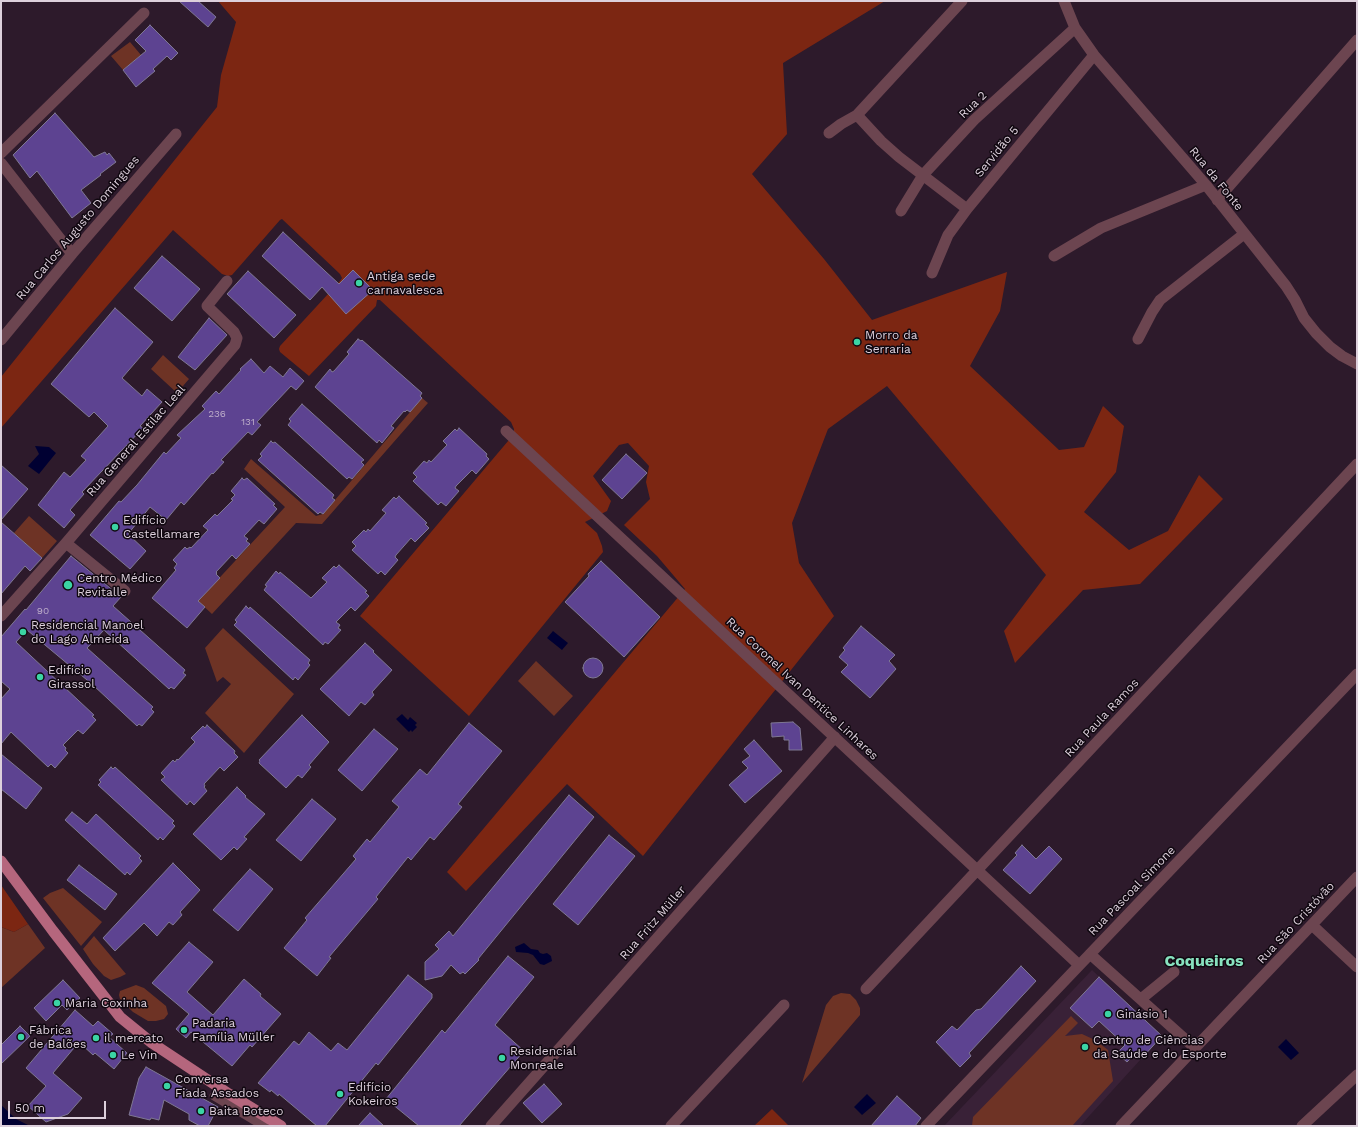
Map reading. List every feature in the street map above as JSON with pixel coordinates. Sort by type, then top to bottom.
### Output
[{"type":"main road","points":[[1,862],[120,1017],[152,1043],[229,1094],[281,1126]]},
{"type":"street","points":[[829,133],[840,124],[857,115],[962,1]]},
{"type":"street","name":"Rua da Fonte","points":[[1064,1],[1075,28],[1094,55],[1206,185],[1286,286],[1296,300],[1304,318],[1316,333],[1330,347],[1342,356],[1357,364]]},
{"type":"street","points":[[1,153],[144,13]]},
{"type":"street","name":"Rua 2","points":[[901,210],[923,175],[974,120],[1075,28]]},
{"type":"street","points":[[1217,200],[1357,40]]},
{"type":"street","name":"Servidão 5","points":[[932,273],[946,239],[967,209],[1094,55]]},
{"type":"street","points":[[857,115],[881,141],[967,209]]},
{"type":"street","name":"Rua Carlos Augusto Domingues","points":[[1,340],[72,254],[176,134]]},
{"type":"street","points":[[1,163],[72,254]]},
{"type":"street","points":[[1054,256],[1101,228],[1206,185]]},
{"type":"street","points":[[1138,339],[1160,300],[1244,234]]},
{"type":"street","name":"Rua General Estilac Leal","points":[[1,616],[66,543],[235,345],[237,338],[234,332],[206,306],[226,281]]},
{"type":"street","name":"Rua Coronel Ivan Dentice Linhares","points":[[506,431],[1079,965]]},
{"type":"street","name":"Rua Paula Ramos","points":[[866,989],[1357,464]]},
{"type":"street","points":[[66,543],[125,591]]},
{"type":"street","name":"Rua Pascoal Simone","points":[[926,1126],[1357,674]]},
{"type":"street","name":"Rua Fritz Müller","points":[[491,1126],[835,737]]},
{"type":"street","name":"Rua São Cristóvão","points":[[1121,1126],[1357,877]]},
{"type":"street","points":[[1312,925],[1357,967]]},
{"type":"street","points":[[1090,954],[1195,1048]]},
{"type":"street","points":[[1140,999],[1174,972]]},
{"type":"street","points":[[671,1126],[784,1005]]},
{"type":"street","points":[[1302,1126],[1357,1075]]},
{"type":"street","points":[[214,1096],[264,1126]]},
{"type":"shaded area","points":[[218,1],[885,1],[783,63],[787,134],[752,174],[824,259],[872,320],[1007,272],[1000,311],[970,366],[1059,450],[1084,447],[1103,406],[1124,426],[1116,472],[1084,512],[1129,550],[1168,531],[1199,475],[1223,499],[1140,584],[1083,590],[1015,663],[1004,631],[1046,575],[887,386],[828,429],[792,523],[799,563],[834,616],[643,856],[567,784],[466,891],[447,872],[685,589],[657,556],[624,525],[650,499],[646,482],[649,466],[628,443],[619,445],[593,476],[611,501],[607,511],[585,522],[597,533],[603,552],[469,716],[360,616],[514,434],[514,429],[511,422],[380,300],[377,300],[376,306],[309,376],[280,352],[280,346],[342,278],[340,274],[282,219],[232,275],[228,276],[222,274],[173,230],[1,428],[1,377],[217,107],[221,75],[236,22]]},
{"type":"shaded area","points":[[130,42],[141,55],[123,70],[111,56]]},
{"type":"shaded area","points":[[163,355],[189,379],[177,393],[151,369]]},
{"type":"shaded area","points":[[422,398],[428,403],[322,524],[296,523],[212,614],[198,601],[285,507],[244,469],[251,459],[316,516],[323,514]]},
{"type":"shaded area","points":[[35,446],[49,447],[56,453],[39,474],[28,466],[39,454]]},
{"type":"shaded area","points":[[29,516],[57,541],[42,558],[14,533]]},
{"type":"shaded area","points":[[223,628],[294,694],[244,753],[205,713],[231,684],[223,677],[217,682],[205,648]]},
{"type":"shaded area","points":[[553,631],[568,643],[562,650],[547,638]]},
{"type":"shaded area","points":[[536,661],[573,696],[554,716],[518,681]]},
{"type":"shaded area","points":[[402,714],[408,720],[410,717],[417,723],[415,725],[417,727],[412,732],[411,730],[409,732],[396,719]]},
{"type":"shaded area","points":[[1,885],[28,924],[14,932],[1,927]]},
{"type":"shaded area","points":[[63,888],[102,922],[81,946],[43,898],[50,893]]},
{"type":"shaded area","points":[[28,924],[45,948],[1,988],[1,927],[14,932]]},
{"type":"shaded area","points":[[94,936],[126,974],[111,980],[104,976],[93,964],[83,949]]},
{"type":"shaded area","points":[[524,943],[531,949],[538,950],[540,953],[547,953],[551,956],[552,961],[544,965],[540,964],[533,955],[516,952],[515,947]]},
{"type":"shaded area","name":"Centro de Ciências da Saúde e do Esporte","points":[[1092,970],[1162,1036],[1080,1126],[944,1126]]},
{"type":"shaded area","points":[[136,985],[144,988],[166,1006],[168,1014],[164,1019],[148,1021],[133,1012],[120,999],[120,991]]},
{"type":"shaded area","points":[[841,993],[850,994],[856,1000],[860,1008],[860,1015],[802,1083],[826,1005],[833,996]]},
{"type":"shaded area","points":[[1071,1016],[1078,1023],[1065,1036],[1082,1034],[1095,1040],[1108,1050],[1113,1081],[1072,1126],[972,1126],[973,1117]]},
{"type":"shaded area","points":[[1286,1039],[1299,1053],[1291,1060],[1278,1047]]},
{"type":"shaded area","points":[[867,1094],[876,1103],[862,1115],[854,1107]]},
{"type":"shaded area","points":[[1,1105],[16,1119],[30,1126],[1,1126]]},
{"type":"shaded area","points":[[772,1109],[789,1126],[754,1126]]},
{"type":"building","points":[[179,1],[198,1],[216,17],[208,27]]},
{"type":"building","points":[[150,25],[178,53],[171,60],[167,56],[153,69],[155,71],[136,87],[123,70],[146,51],[135,40]]},
{"type":"building","points":[[55,113],[94,157],[105,152],[107,155],[109,153],[116,162],[81,190],[91,203],[72,218],[37,171],[30,178],[13,155]]},
{"type":"building","points":[[283,232],[339,284],[353,270],[373,290],[346,314],[322,287],[310,300],[262,256]]},
{"type":"building","points":[[162,256],[200,289],[172,321],[134,288]]},
{"type":"building","points":[[248,271],[296,315],[274,338],[227,294]]},
{"type":"building","points":[[115,308],[153,342],[122,378],[142,396],[147,389],[162,402],[140,426],[143,428],[82,492],[84,494],[70,510],[75,515],[64,528],[38,505],[64,472],[70,477],[86,460],[81,456],[108,426],[94,412],[89,417],[51,384]]},
{"type":"building","points":[[209,318],[227,335],[195,370],[178,357]]},
{"type":"building","points":[[358,339],[361,341],[362,340],[422,393],[420,396],[422,398],[410,412],[407,410],[405,412],[404,411],[391,426],[394,428],[382,443],[379,440],[377,443],[315,387],[330,369],[332,372],[334,371],[349,354],[347,352]]},
{"type":"building","points":[[251,359],[264,373],[270,366],[283,377],[290,368],[304,381],[296,390],[291,386],[257,422],[261,425],[252,435],[248,432],[221,460],[224,462],[213,474],[212,473],[184,505],[181,502],[166,520],[150,507],[128,534],[146,551],[130,569],[90,535],[119,501],[121,502],[137,485],[164,452],[166,454],[181,438],[177,435],[205,409],[202,406],[216,391],[219,394],[241,370],[240,369]]},
{"type":"building","points":[[302,404],[364,460],[361,462],[364,465],[352,479],[349,477],[347,479],[288,425],[291,421],[289,419]]},
{"type":"building","points":[[459,428],[487,454],[486,456],[489,459],[476,474],[472,470],[456,486],[455,488],[459,491],[446,506],[441,502],[438,505],[413,481],[417,477],[413,473],[424,461],[427,463],[429,460],[431,462],[447,445],[443,441],[455,429],[457,431]]},
{"type":"building","points":[[271,441],[273,443],[275,442],[334,495],[332,498],[335,500],[323,514],[320,512],[318,514],[258,460],[262,456],[260,454]]},
{"type":"building","points":[[626,454],[647,473],[622,499],[602,480]]},
{"type":"building","points":[[1,465],[28,489],[1,520]]},
{"type":"building","points":[[242,478],[244,480],[247,478],[275,504],[273,505],[277,509],[264,524],[259,520],[244,536],[248,539],[246,541],[250,544],[236,559],[232,555],[216,572],[220,578],[198,601],[205,607],[187,628],[152,598],[176,570],[174,568],[177,564],[173,560],[185,547],[187,549],[190,547],[191,548],[208,530],[203,526],[215,514],[217,516],[233,500],[231,499],[235,495],[231,491]]},
{"type":"building","points":[[399,496],[427,523],[425,524],[429,528],[415,542],[411,538],[396,555],[395,557],[398,560],[385,575],[381,571],[378,574],[352,550],[356,546],[352,542],[364,530],[366,532],[368,529],[370,531],[386,513],[382,510],[394,497],[396,499]]},
{"type":"building","points":[[1,522],[42,558],[30,571],[25,566],[1,594]]},
{"type":"building","points":[[71,556],[121,597],[113,606],[185,670],[183,673],[186,675],[174,689],[171,687],[169,689],[104,630],[87,648],[153,707],[151,709],[154,712],[142,726],[139,724],[137,726],[93,685],[27,630],[16,642],[94,715],[92,716],[96,720],[83,734],[78,730],[63,745],[68,753],[55,768],[51,764],[48,767],[11,732],[1,744],[1,699],[10,689],[1,681],[1,637],[25,609],[26,610]]},
{"type":"building","points":[[601,561],[660,617],[624,657],[565,602]]},
{"type":"building","points":[[339,565],[367,591],[365,592],[369,596],[355,611],[351,607],[336,622],[340,625],[338,628],[341,630],[328,644],[325,642],[323,645],[264,590],[267,586],[265,585],[276,571],[279,574],[280,572],[311,598],[327,582],[322,578],[334,566],[336,568]]},
{"type":"building","points":[[246,606],[249,609],[250,607],[310,660],[308,663],[310,665],[298,680],[295,677],[293,680],[234,625],[237,622],[235,620]]},
{"type":"building","points":[[861,626],[895,655],[889,661],[896,669],[870,698],[841,672],[848,665],[839,657],[845,650],[843,648]]},
{"type":"building","points":[[365,643],[392,670],[372,692],[374,695],[365,705],[361,702],[349,716],[320,689]]},
{"type":"building","points":[[593,658],[600,661],[603,668],[600,675],[593,678],[586,675],[583,668],[586,661]]},
{"type":"building","points":[[302,715],[329,742],[309,765],[311,767],[302,778],[298,775],[286,788],[259,763],[259,760]]},
{"type":"building","points":[[793,722],[800,728],[802,750],[789,750],[789,740],[784,740],[784,736],[772,737],[771,723]]},
{"type":"building","points":[[469,723],[502,751],[458,804],[462,807],[434,840],[430,837],[411,860],[408,857],[376,897],[378,899],[329,957],[331,958],[317,976],[284,948],[307,920],[305,918],[356,859],[353,856],[367,839],[370,842],[399,807],[392,801],[420,769],[427,775]]},
{"type":"building","points":[[207,725],[235,751],[234,753],[238,757],[224,771],[220,767],[204,784],[207,791],[194,805],[190,801],[187,805],[161,780],[165,777],[161,773],[173,760],[175,762],[177,759],[178,760],[195,742],[191,738],[203,726],[205,728]]},
{"type":"building","points":[[374,729],[398,749],[362,791],[338,770]]},
{"type":"building","points":[[754,740],[782,771],[745,803],[729,785],[748,768],[742,762],[750,756],[744,749]]},
{"type":"building","points":[[1,754],[42,788],[26,809],[1,789]]},
{"type":"building","points":[[111,767],[113,769],[115,767],[174,821],[172,823],[175,826],[163,840],[160,837],[158,840],[98,785],[101,782],[99,780]]},
{"type":"building","points":[[237,787],[246,796],[245,797],[265,814],[244,837],[247,839],[237,850],[234,847],[221,860],[193,834]]},
{"type":"building","points":[[569,795],[594,817],[478,959],[479,960],[465,974],[463,972],[460,974],[451,965],[442,976],[425,980],[425,962],[439,949],[435,945],[449,931],[453,936]]},
{"type":"building","points":[[312,799],[336,819],[301,861],[276,840]]},
{"type":"building","points":[[72,812],[87,824],[96,814],[141,856],[139,858],[142,861],[130,875],[127,872],[125,875],[65,820]]},
{"type":"building","points":[[609,835],[635,856],[578,925],[553,904]]},
{"type":"building","points":[[1022,845],[1036,859],[1049,846],[1062,859],[1030,894],[1003,870],[1017,855],[1015,853]]},
{"type":"building","points":[[173,863],[200,890],[180,912],[182,915],[173,925],[169,922],[157,936],[144,923],[115,951],[103,938]]},
{"type":"building","points":[[79,865],[117,894],[105,910],[67,880]]},
{"type":"building","points":[[250,869],[273,889],[238,931],[213,910]]},
{"type":"building","points":[[189,942],[213,962],[187,992],[213,1015],[244,979],[261,994],[260,996],[281,1014],[252,1047],[250,1045],[232,1066],[191,1032],[186,1038],[176,1029],[189,1014],[152,983]]},
{"type":"building","points":[[508,956],[534,977],[495,1025],[524,1051],[459,1126],[419,1126],[386,1099],[442,1030],[445,1033]]},
{"type":"building","points":[[1021,966],[1036,981],[969,1053],[971,1056],[960,1067],[936,1042],[952,1026],[957,1030],[976,1010],[981,1009]]},
{"type":"building","points":[[408,975],[432,994],[432,998],[378,1065],[376,1063],[325,1126],[317,1126],[279,1094],[278,1096],[271,1090],[270,1092],[258,1083],[294,1041],[299,1045],[309,1032],[331,1051],[338,1043],[347,1050]]},
{"type":"building","name":"Ginásio 1","points":[[1099,977],[1162,1036],[1142,1058],[1136,1053],[1127,1062],[1117,1053],[1125,1045],[1099,1021],[1092,1028],[1070,1008]]},
{"type":"building","name":"Maria Coxinha","points":[[63,980],[80,998],[67,1010],[62,1005],[46,1021],[34,1008]]},
{"type":"building","points":[[75,1010],[93,1026],[98,1021],[113,1034],[109,1037],[127,1053],[114,1069],[95,1053],[93,1055],[79,1042],[53,1073],[82,1098],[68,1114],[46,1122],[28,1106],[46,1086],[26,1068]]},
{"type":"building","points":[[20,1026],[30,1036],[1,1064],[1,1045]]},
{"type":"building","points":[[146,1067],[218,1107],[208,1126],[200,1126],[189,1120],[189,1114],[164,1100],[159,1120],[151,1118],[150,1120],[129,1115],[139,1078]]},
{"type":"building","points":[[544,1084],[562,1104],[542,1123],[523,1103]]},
{"type":"building","points":[[897,1096],[921,1118],[915,1126],[871,1126]]},
{"type":"building","points":[[370,1113],[384,1126],[358,1126]]},
{"type":"place","name":"Antiga sede carnavalesca","points":[[359,283]]},
{"type":"place","name":"Morro da Serraria","points":[[857,342]]},
{"type":"place","name":"Edifício Castellamare","points":[[115,527]]},
{"type":"place","name":"Centro Médico Revitalle","points":[[68,585]]},
{"type":"place","name":"Residencial Manoel do Lago Almeida","points":[[23,632]]},
{"type":"place","name":"Edifício Girassol","points":[[40,677]]},
{"type":"place","name":"Maria Coxinha","points":[[57,1003]]},
{"type":"place","name":"Ginásio 1","points":[[1108,1014]]},
{"type":"place","name":"Padaria Família Müller","points":[[184,1030]]},
{"type":"place","name":"Fábrica de Balões","points":[[21,1037]]},
{"type":"place","name":"il mercato","points":[[96,1038]]},
{"type":"place","name":"Centro de Ciências da Saúde e do Esporte","points":[[1085,1047]]},
{"type":"place","name":"Le Vin","points":[[113,1055]]},
{"type":"place","name":"Residencial Monreale","points":[[502,1058]]},
{"type":"place","name":"Conversa Fiada Assados","points":[[167,1086]]},
{"type":"place","name":"Edifício Kokeiros","points":[[340,1094]]},
{"type":"place","name":"Baita Boteco","points":[[201,1111]]},
{"type":"district","name":"Coqueiros","points":[[1204,961]]}]
